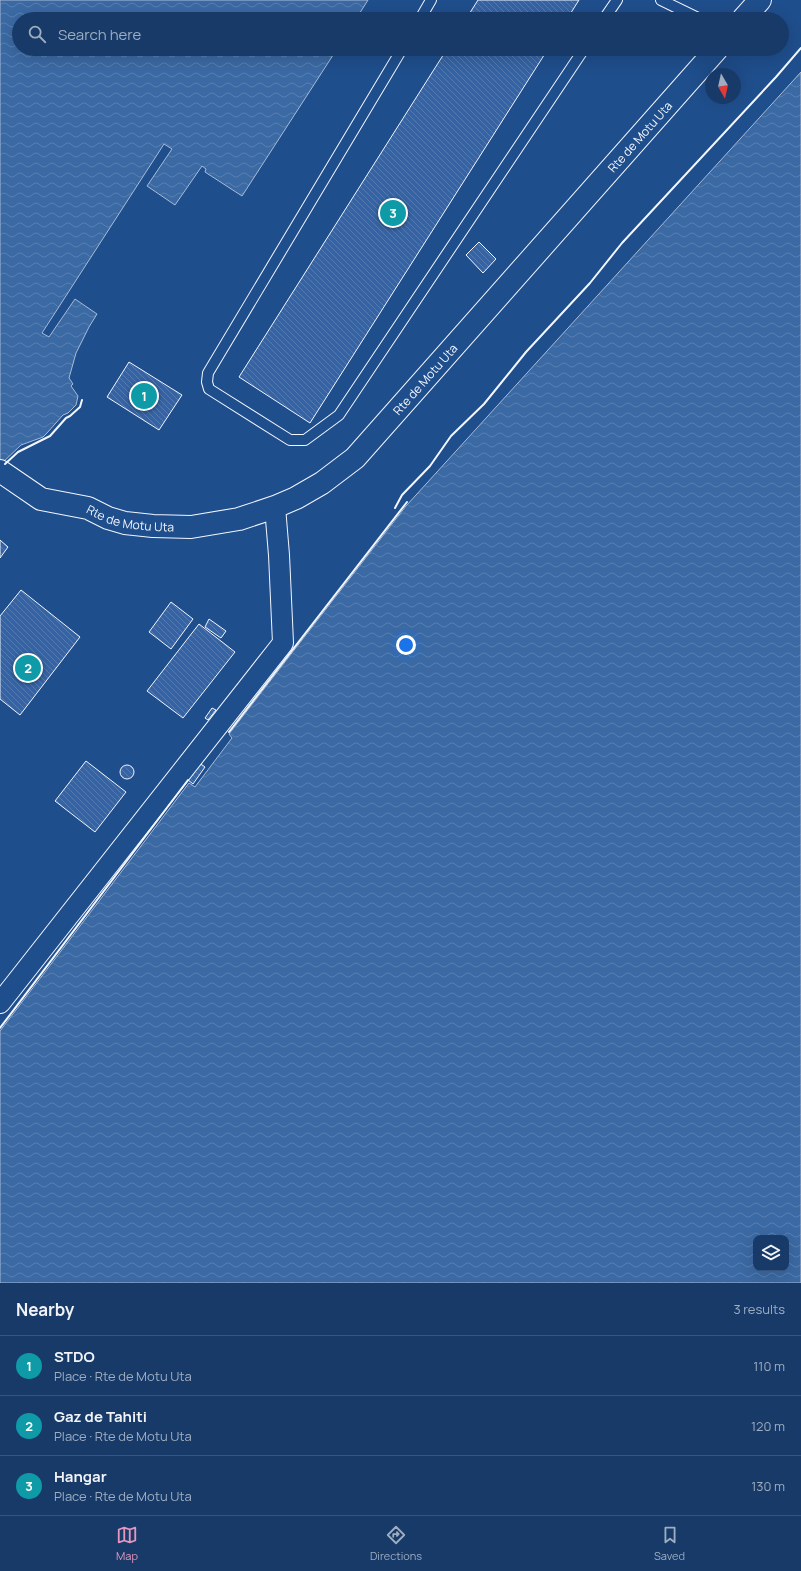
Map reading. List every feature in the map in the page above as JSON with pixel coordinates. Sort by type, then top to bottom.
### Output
[{"type":"street","points":[[749,12],[760,0]]},
{"type":"street","name":"Rte de Motu Uta","points":[[0,471],[41,499],[88,508],[108,518],[125,523],[162,527],[191,527],[223,523],[256,515],[308,491],[355,458],[711,56]]},
{"type":"street","points":[[0,1003],[282,643],[280,555],[275,507]]},
{"type":"lane","points":[[424,12],[431,0]]},
{"type":"lane","points":[[609,12],[617,0]]},
{"type":"lane","points":[[661,0],[686,12]]},
{"type":"lane","points":[[398,56],[208,373],[207,382],[209,389],[290,440],[305,440],[339,415],[579,56]]},
{"type":"water","points":[[0,0],[368,0],[360,12],[12,12],[12,56],[332,56],[242,196],[205,172],[206,169],[202,166],[175,205],[147,186],[172,149],[164,144],[42,333],[49,337],[75,299],[97,314],[76,353],[69,378],[73,384],[71,386],[78,396],[76,405],[68,413],[63,415],[43,437],[21,445],[0,465]]},
{"type":"water","points":[[801,72],[801,1283],[0,1283],[0,1031],[189,783],[195,787],[232,738],[229,734],[406,506]]},
{"type":"building","points":[[478,0],[579,0],[571,12],[470,12]]},
{"type":"building","points":[[443,56],[544,56],[310,423],[239,377]]},
{"type":"building","points":[[479,242],[496,259],[483,273],[466,255]]},
{"type":"building","points":[[129,362],[182,395],[159,430],[107,397]]},
{"type":"building","points":[[0,540],[8,547],[0,558]]},
{"type":"building","points":[[21,590],[80,637],[20,715],[0,699],[0,616]]},
{"type":"building","points":[[171,602],[193,619],[171,649],[149,632]]},
{"type":"building","points":[[209,619],[226,631],[221,638],[205,627]]},
{"type":"building","points":[[199,624],[235,652],[183,718],[147,691]]},
{"type":"building","points":[[212,708],[216,710],[208,720],[205,718]]},
{"type":"building","points":[[194,759],[205,767],[193,784],[182,775]]},
{"type":"building","points":[[86,761],[126,792],[95,832],[55,801]]},
{"type":"building","points":[[124,765],[130,765],[134,769],[134,775],[130,779],[124,779],[120,775],[120,769]]},
{"type":"wall","points":[[395,508],[402,495],[430,466],[451,436],[484,404],[526,352],[590,283],[622,243],[801,48]]},
{"type":"wall","points":[[5,464],[18,452],[50,436],[66,418],[80,407],[82,400]]},
{"type":"wall","points":[[229,732],[407,502]]},
{"type":"wall","points":[[0,1028],[188,780]]},
{"type":"place","name":"Hangar","points":[[393,213]]},
{"type":"place","name":"STDO","points":[[144,396]]},
{"type":"place","name":"Gaz de Tahiti","points":[[28,668]]}]
